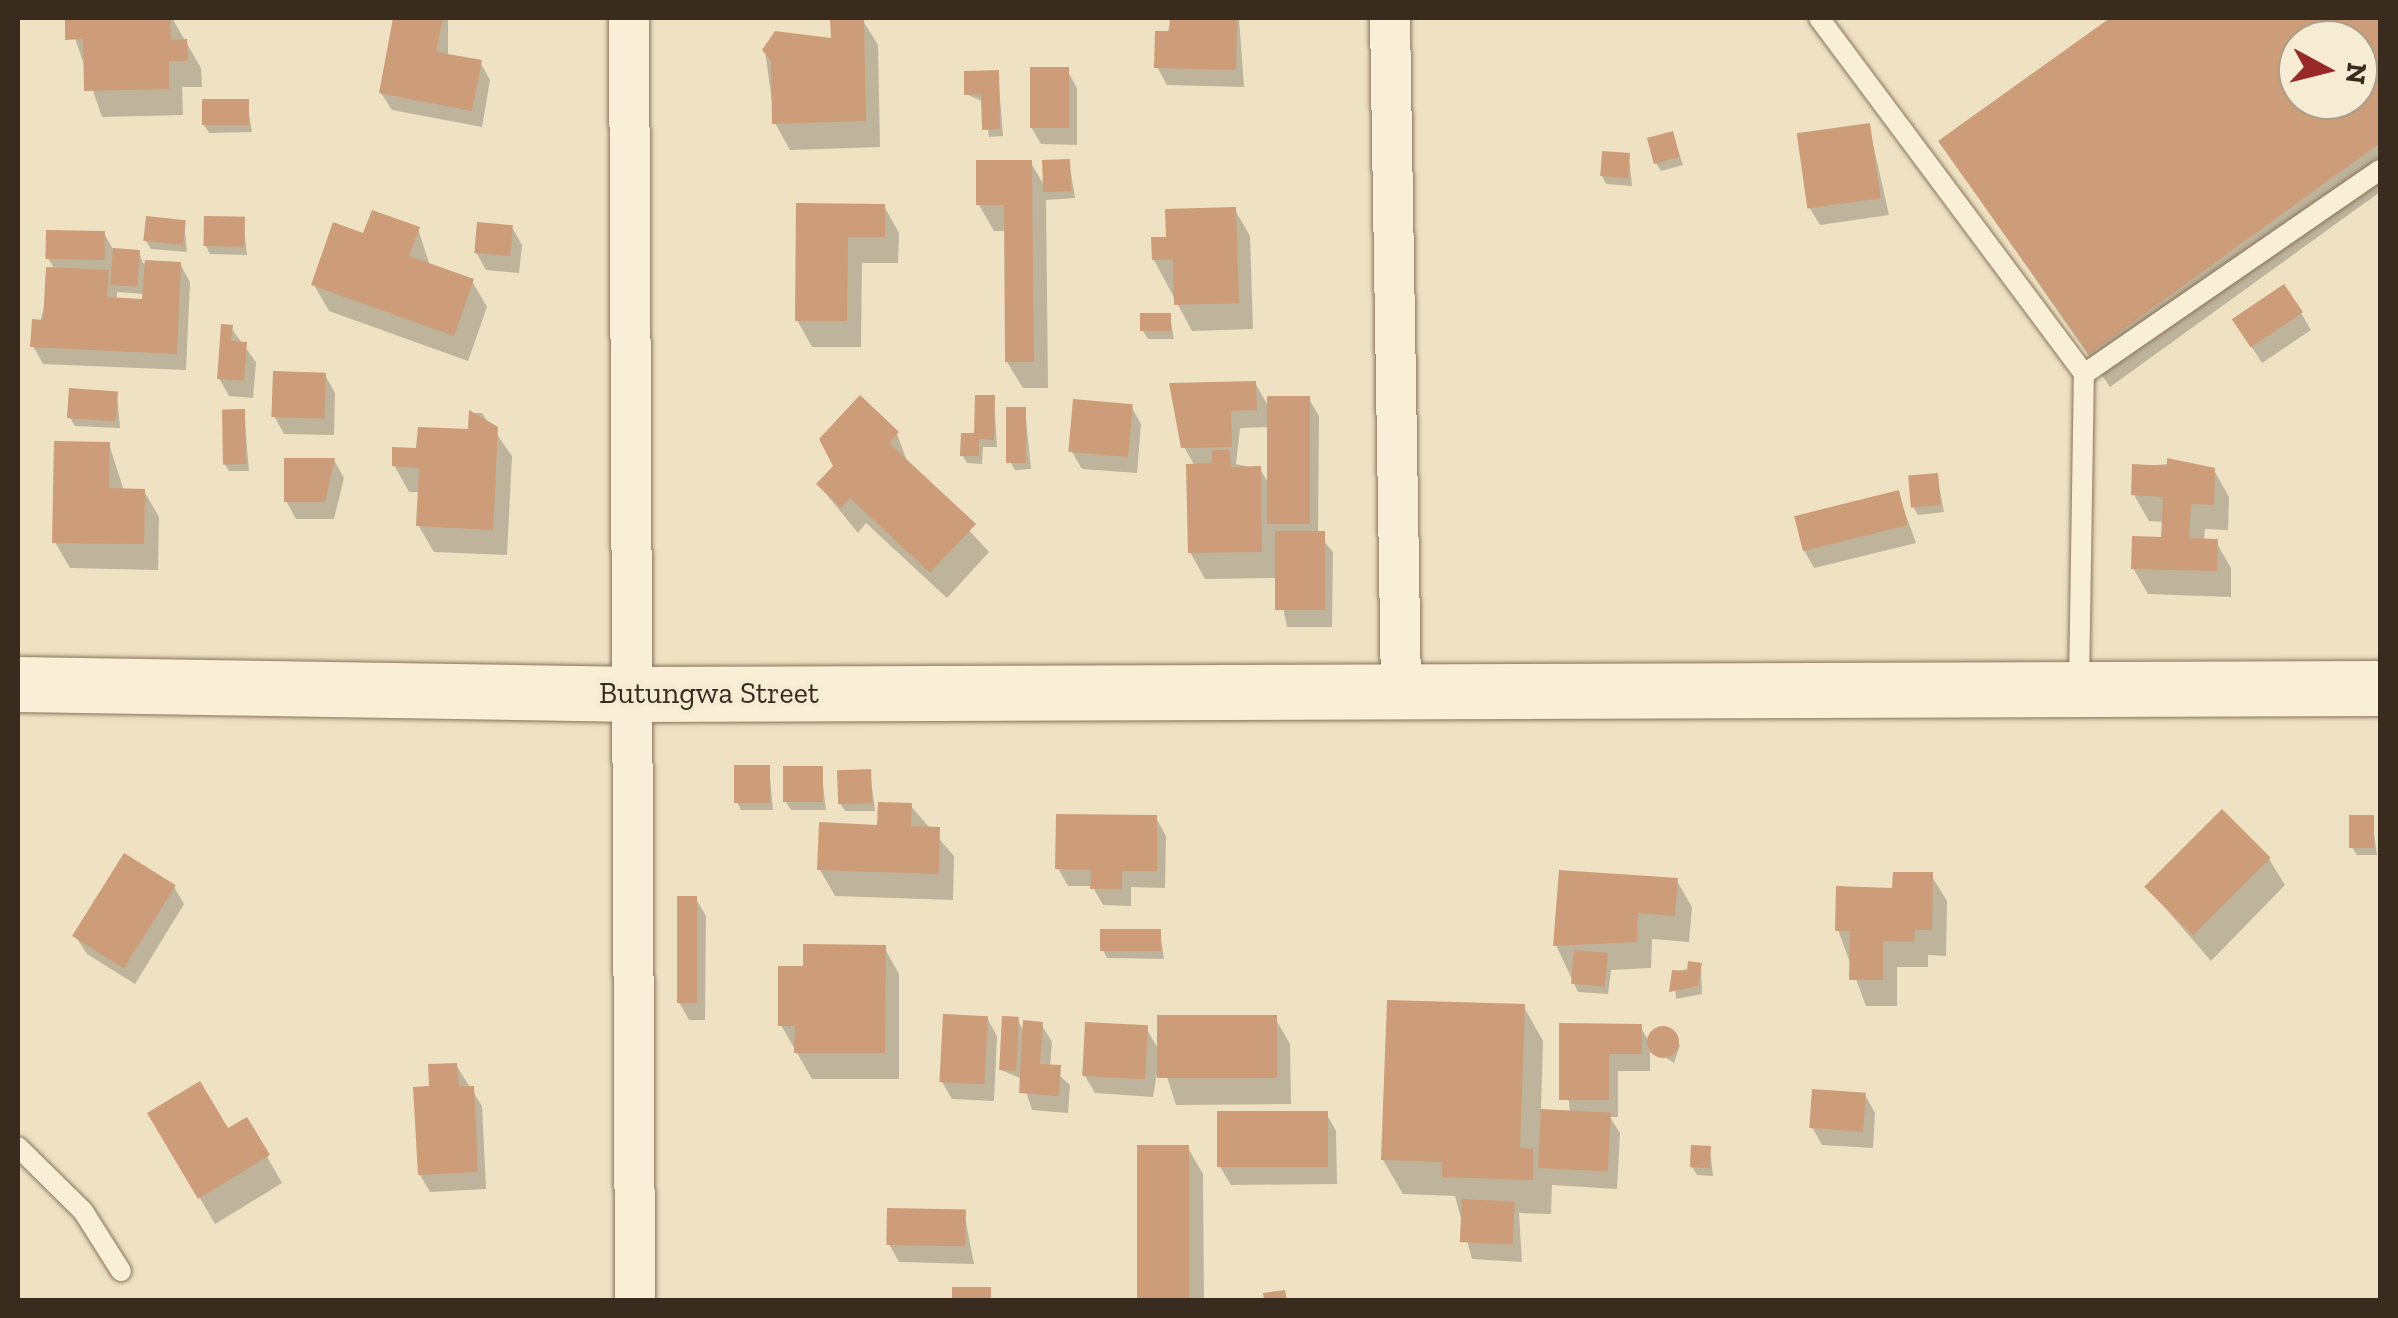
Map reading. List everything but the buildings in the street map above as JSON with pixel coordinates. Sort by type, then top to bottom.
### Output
[{"type":"main road","name":"Butungwa Street","points":[[18,684],[636,694],[1401,688],[2080,692],[2380,688]]},
{"type":"street","points":[[629,18],[636,694],[635,1300]]},
{"type":"street","points":[[1390,18],[1401,688]]},
{"type":"lane","points":[[1818,18],[2084,374],[2080,692]]},
{"type":"lane","points":[[2084,374],[2380,170]]},
{"type":"lane","points":[[18,1147],[83,1212],[121,1271]]}]
